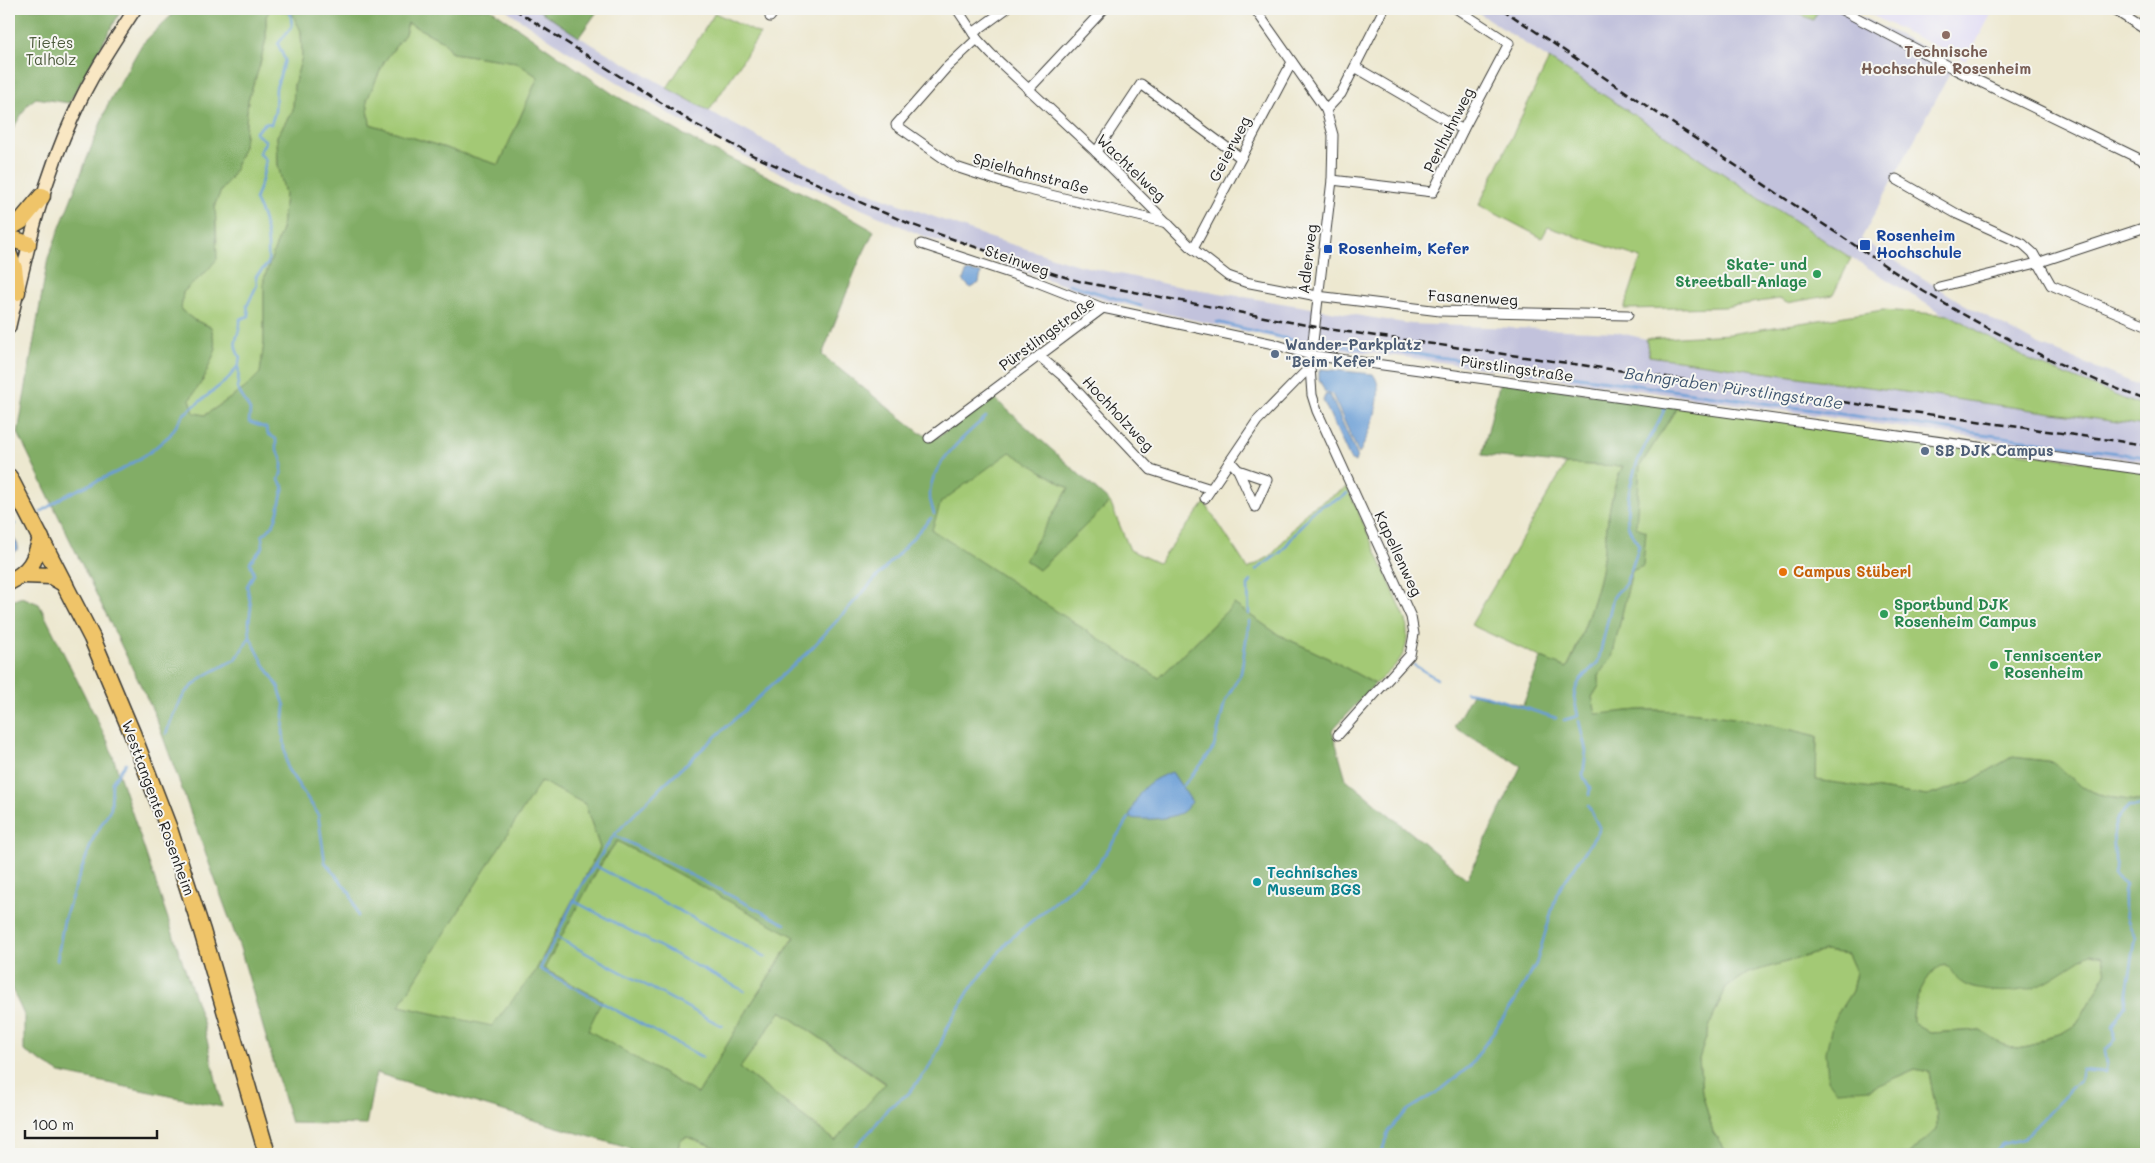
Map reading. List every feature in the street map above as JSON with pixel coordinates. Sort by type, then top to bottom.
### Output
[{"type":"highway","points":[[9,228],[20,221],[42,196]]},
{"type":"highway","points":[[9,238],[28,244]]},
{"type":"highway","points":[[9,255],[14,268],[17,292]]},
{"type":"highway","name":"Westtangente Rosenheim","points":[[9,477],[92,638],[128,724],[168,829],[202,931],[267,1154]]},
{"type":"highway","points":[[16,578],[36,558],[41,538]]},
{"type":"highway","points":[[16,578],[51,576],[65,584]]},
{"type":"street","points":[[9,328],[28,244],[42,196],[77,107],[107,52],[135,9]]},
{"type":"street","points":[[770,17],[776,9]]},
{"type":"street","name":"Wachtelweg","points":[[957,9],[975,36],[1028,90],[1096,152],[1193,249],[1214,267],[1236,279],[1318,296]]},
{"type":"street","points":[[975,36],[1006,9]]},
{"type":"street","points":[[1028,90],[1104,9]]},
{"type":"street","name":"Adlerweg","points":[[1255,9],[1326,110],[1333,135],[1332,180],[1310,366]]},
{"type":"street","name":"Perlhuhnweg","points":[[1332,180],[1433,192],[1509,43],[1457,9]]},
{"type":"street","points":[[1840,9],[1956,70],[2146,162]]},
{"type":"street","points":[[2113,9],[2146,30]]},
{"type":"street","points":[[1326,110],[1341,94],[1381,10]]},
{"type":"street","name":"Spielhahnstraße","points":[[975,36],[896,125],[956,167],[1017,187],[1169,223]]},
{"type":"street","name":"Geierweg","points":[[1193,249],[1292,62]]},
{"type":"street","points":[[1355,67],[1463,130]]},
{"type":"street","points":[[1096,152],[1142,84],[1241,158]]},
{"type":"street","points":[[1896,180],[1958,214],[2023,244],[2033,253],[2051,285],[2146,325]]},
{"type":"street","points":[[1939,287],[2037,263],[2146,227]]},
{"type":"street","name":"Steinweg","points":[[921,244],[1034,281],[1104,308]]},
{"type":"street","name":"Fasanenweg","points":[[1318,296],[1440,311],[1628,316]]},
{"type":"street","name":"Pürstlingstraße","points":[[929,438],[1104,308],[1274,344],[1310,355],[2146,470]]},
{"type":"street","name":"Hochholzweg","points":[[1039,356],[1064,377],[1151,470],[1211,489]]},
{"type":"street","points":[[1205,498],[1256,421],[1310,366]]},
{"type":"street","name":"Kapellenweg","points":[[1310,366],[1312,395],[1317,411],[1408,609],[1414,634],[1410,655],[1338,735]]},
{"type":"street","points":[[1230,461],[1238,470]]},
{"type":"shaded area","points":[[505,9],[537,9],[579,37],[709,111],[791,155],[865,191],[988,237],[1078,265],[1170,285],[1411,324],[1616,332],[1646,339],[1649,356],[2146,426],[2146,462],[1404,357],[1315,347],[1109,301],[923,236],[755,162],[671,115],[567,51]]},
{"type":"shaded area","points":[[1473,9],[1844,9],[1956,62],[1861,239],[1962,303],[2037,344],[2146,388],[2146,408],[2029,360],[1950,315],[1941,313],[1812,233]]},
{"type":"shaded area","name":"Technische Hochschule Rosenheim","points":[[1859,9],[1994,9],[1966,61]]},
{"type":"green space","name":"Tiefes Talholz","points":[[9,9],[122,9],[69,103],[36,98],[28,104],[9,135]]},
{"type":"green space","points":[[178,9],[271,9],[266,16],[266,39],[248,100],[244,146],[233,174],[221,191],[215,204],[217,259],[207,271],[183,292],[181,310],[194,320],[211,327],[216,349],[203,380],[190,399],[194,413],[205,415],[244,389],[260,373],[264,343],[264,279],[282,229],[285,194],[278,165],[277,136],[293,110],[294,85],[302,57],[301,31],[293,15],[277,9],[491,9],[613,94],[702,145],[826,204],[874,231],[858,264],[822,355],[920,433],[938,437],[992,396],[1110,502],[1039,570],[1025,560],[1069,488],[1010,452],[941,502],[932,530],[1159,678],[1234,604],[1279,635],[1326,657],[1375,684],[1332,730],[1346,779],[1467,879],[1521,766],[1454,727],[1472,694],[1523,705],[1541,658],[1567,668],[1582,634],[1595,594],[1601,571],[1608,517],[1614,491],[1623,466],[1566,464],[1482,455],[1500,381],[1678,406],[1640,466],[1636,527],[1646,531],[1643,566],[1632,571],[1612,657],[1599,674],[1599,686],[1592,697],[1596,714],[1647,710],[1695,713],[1756,722],[1817,736],[1816,780],[1927,796],[1969,782],[2012,757],[2054,762],[2081,787],[2106,797],[2146,802],[2146,1154],[1909,1154],[1937,1129],[1936,1107],[1929,1072],[1915,1069],[1870,1089],[1836,1091],[1828,1080],[1826,1052],[1833,1021],[1852,991],[1856,972],[1848,954],[1824,951],[1748,973],[1726,988],[1711,1022],[1699,1059],[1702,1093],[1713,1132],[1728,1154],[734,1154],[687,1137],[680,1140],[677,1154],[629,1154],[631,1149],[376,1073],[366,1125],[291,1123],[240,948],[155,715],[18,433],[48,258],[109,102],[142,44]],"holes":[[[408,23],[443,41],[452,53],[516,62],[538,77],[499,165],[370,124],[367,100],[384,62],[405,34]],[[541,781],[585,804],[600,848],[535,972],[492,1026],[399,1006]],[[617,841],[795,937],[751,1004],[698,1094],[588,1030],[602,1000],[544,969],[600,865]],[[2090,954],[2103,957],[2106,973],[2077,1024],[2062,1033],[2047,1037],[2030,1047],[2017,1049],[2001,1044],[1979,1030],[1930,1033],[1913,1022],[1915,1006],[1921,989],[1932,973],[1944,964],[1950,968],[1959,981],[1976,989],[1992,991],[2022,990],[2045,982]],[[781,1011],[886,1083],[835,1141],[740,1068]]]},
{"type":"green space","points":[[271,9],[277,9],[293,15],[301,31],[302,57],[294,85],[293,110],[277,136],[278,165],[285,194],[282,229],[264,279],[264,343],[260,374],[244,389],[205,415],[194,413],[190,399],[203,380],[216,349],[211,327],[194,320],[181,310],[183,292],[207,271],[217,243],[215,204],[221,191],[233,174],[244,146],[248,100],[266,39],[266,16]]},
{"type":"green space","points":[[537,9],[599,9],[579,37]]},
{"type":"green space","points":[[1788,9],[1819,9],[1813,20]]},
{"type":"green space","points":[[715,13],[760,34],[709,111],[667,88]]},
{"type":"green space","points":[[408,23],[443,41],[452,53],[516,62],[538,77],[499,165],[370,124],[367,100],[384,62],[405,34]]},
{"type":"green space","points":[[1549,59],[1851,258],[1833,295],[1787,303],[1779,299],[1724,307],[1624,309],[1641,258],[1548,227],[1542,238],[1479,205]]},
{"type":"green space","points":[[1883,310],[1950,315],[2029,360],[2146,408],[2146,426],[1649,356],[1646,339],[1730,334]]},
{"type":"green space","name":"Sportbund DJK Rosenheim Campus","points":[[1678,406],[2146,470],[2146,802],[2106,797],[2081,787],[2054,762],[2012,757],[1969,782],[1927,796],[1816,780],[1817,736],[1757,722],[1675,711],[1647,710],[1596,715],[1592,697],[1599,686],[1599,674],[1612,657],[1632,571],[1640,466]]},
{"type":"green space","points":[[1010,451],[1069,488],[1025,560],[1039,570],[1110,502],[1130,550],[1158,563],[1205,503],[1248,569],[1272,555],[1307,511],[1347,487],[1406,620],[1407,641],[1405,650],[1391,670],[1375,684],[1326,657],[1279,635],[1234,604],[1159,678],[931,530],[940,502]]},
{"type":"green space","points":[[1566,464],[1623,466],[1614,491],[1608,517],[1601,571],[1595,594],[1582,634],[1566,669],[1471,625]]},
{"type":"green space","points":[[22,597],[39,604],[108,742],[203,1022],[222,1107],[60,1073],[24,1051],[24,1015],[9,983],[9,602]]},
{"type":"green space","points":[[541,780],[585,804],[600,848],[535,972],[492,1027],[399,1006]]},
{"type":"green space","points":[[617,841],[795,936],[751,1004],[698,1094],[587,1030],[544,969],[587,887]]},
{"type":"green space","points":[[1824,951],[1848,954],[1856,972],[1852,991],[1833,1021],[1897,1077],[1915,1069],[1929,1072],[1936,1107],[1937,1129],[1909,1154],[1728,1154],[1713,1132],[1702,1093],[1699,1059],[1711,1022],[1726,988],[1748,973]]},
{"type":"green space","points":[[2090,953],[2103,957],[2106,973],[2077,1024],[2062,1033],[2047,1037],[2030,1047],[2017,1049],[2001,1044],[1979,1030],[1930,1033],[1913,1022],[1915,1006],[1921,989],[1931,973],[1943,964],[1952,968],[1962,983],[2069,966]]},
{"type":"green space","points":[[781,1011],[886,1084],[836,1141],[740,1068]]},
{"type":"green space","points":[[687,1137],[734,1154],[677,1154],[680,1140]]},
{"type":"water","points":[[967,271],[981,273],[979,283],[970,288],[963,280]]},
{"type":"water","points":[[1322,369],[1373,374],[1377,382],[1378,402],[1375,414],[1359,454],[1332,394],[1325,392],[1319,379],[1319,371]]},
{"type":"water","points":[[1326,394],[1330,395],[1357,455],[1355,462],[1350,459],[1323,400]]},
{"type":"water","points":[[9,531],[18,545],[17,550],[9,557]]},
{"type":"water","points":[[1172,772],[1192,802],[1181,813],[1175,815],[1149,819],[1129,818],[1143,789],[1148,784]]},
{"type":"waterway","points":[[290,9],[292,26],[278,44],[285,60],[276,88],[275,112],[271,124],[265,123],[255,133],[266,141],[259,153],[266,160],[255,200],[262,215],[266,231],[268,264],[256,276],[257,285],[247,306],[249,316],[240,319],[236,342],[240,357],[237,388],[250,410],[249,422],[266,428],[268,434],[276,439],[276,449],[282,464],[279,480],[284,487],[278,514],[268,531],[262,536],[263,547],[250,562],[254,574],[247,586],[251,607],[250,637],[278,686],[285,706],[283,731],[287,768],[318,814],[325,862],[350,893],[358,916]]},
{"type":"waterway","points":[[1069,284],[1141,306]]},
{"type":"waterway","name":"Bahngraben Pürstlingstraße","points":[[1217,322],[1301,342]]},
{"type":"waterway","name":"Bahngraben Pürstlingstraße","points":[[1319,344],[1403,352],[2146,457]]},
{"type":"waterway","points":[[41,512],[64,496],[121,470],[150,452],[170,435],[184,414],[227,380],[237,367]]},
{"type":"waterway","points":[[1564,720],[1578,716],[1574,697],[1576,688],[1580,680],[1598,662],[1613,598],[1624,586],[1637,553],[1639,545],[1631,532],[1627,515],[1630,487],[1638,460],[1665,407]]},
{"type":"waterway","points":[[934,514],[930,499],[934,475],[949,453],[986,417]]},
{"type":"waterway","points":[[1256,570],[1281,552],[1312,512],[1323,505],[1343,497],[1347,493]]},
{"type":"waterway","points":[[702,1057],[540,969],[581,886],[614,835],[662,786],[811,649],[931,518]]},
{"type":"waterway","points":[[9,527],[15,524]]},
{"type":"waterway","points":[[1249,614],[1248,586],[1251,581]]},
{"type":"waterway","points":[[1183,786],[1214,747],[1225,701],[1241,673],[1249,621]]},
{"type":"waterway","points":[[166,734],[173,715],[185,693],[204,676],[236,659],[250,637]]},
{"type":"waterway","points":[[1414,665],[1437,679]]},
{"type":"waterway","points":[[1466,692],[1487,696],[1556,718]]},
{"type":"waterway","points":[[1579,721],[1586,751],[1583,776],[1590,788],[1589,795]]},
{"type":"waterway","points":[[57,960],[64,920],[75,887],[93,839],[111,808],[112,782],[126,763]]},
{"type":"waterway","points":[[1381,1154],[1389,1130],[1408,1110],[1442,1089],[1470,1066],[1514,1002],[1536,964],[1557,893],[1600,829],[1588,805]]},
{"type":"waterway","points":[[1993,1154],[2002,1144],[2023,1139],[2080,1080],[2082,1070],[2105,1072],[2107,1064],[2105,1050],[2116,1040],[2112,1027],[2125,1005],[2136,937],[2125,912],[2124,890],[2126,884],[2114,875],[2114,828],[2118,818],[2129,806],[2146,806]]},
{"type":"waterway","points":[[848,1154],[874,1127],[888,1108],[908,1094],[928,1069],[947,1028],[969,991],[1008,941],[1097,866],[1129,818]]},
{"type":"waterway","points":[[614,835],[785,924]]},
{"type":"waterway","points":[[594,865],[766,957]]},
{"type":"waterway","points":[[574,901],[744,991]]},
{"type":"waterway","points":[[556,937],[722,1026]]},
{"type":"railway","points":[[514,9],[693,123],[754,156],[910,224],[1038,269],[1082,282],[1327,329],[2146,445]]},
{"type":"railway","points":[[1502,9],[1923,291],[2032,351],[2088,377],[2146,400]]},
{"type":"place","name":"Technische Hochschule Rosenheim","points":[[1946,35]]},
{"type":"place","name":"Rosenheim Hochschule","points":[[1865,245]]},
{"type":"place","name":"Rosenheim, Kefer","points":[[1328,249]]},
{"type":"place","name":"Skate- und Streetball-Anlage","points":[[1817,274]]},
{"type":"place","name":"Wander-Parkplatz \"Beim Kefer\"","points":[[1275,354]]},
{"type":"place","name":"SB DJK Campus","points":[[1925,451]]},
{"type":"place","name":"Campus Stüberl","points":[[1783,572]]},
{"type":"place","name":"Sportbund DJK Rosenheim Campus","points":[[1884,614]]},
{"type":"place","name":"Tenniscenter Rosenheim","points":[[1994,665]]},
{"type":"place","name":"Technisches Museum BGS","points":[[1257,882]]}]
